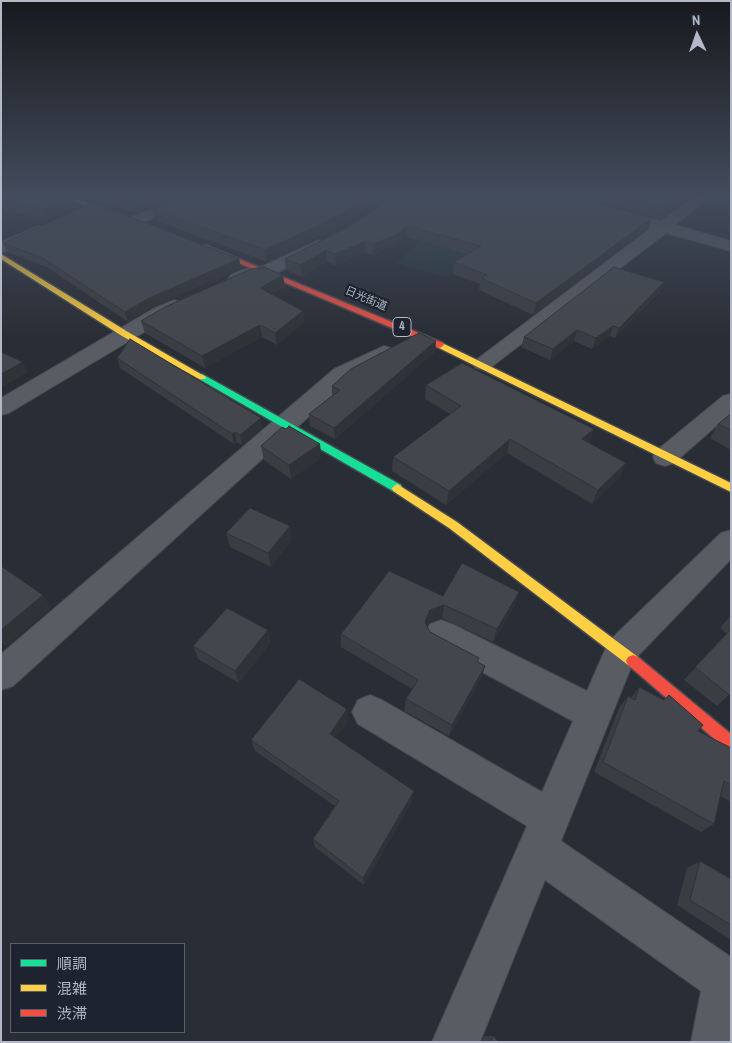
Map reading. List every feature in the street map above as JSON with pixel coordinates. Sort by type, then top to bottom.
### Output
[{"type":"main road","name":"日光街道","points":[[200,245],[418,334],[483,364],[731,488]]},
{"type":"main road","points":[[1,256],[125,334],[283,425],[390,483],[453,525],[621,651],[731,744]]},
{"type":"street","points":[[222,286],[248,274],[268,271],[320,245]]},
{"type":"street","points":[[483,364],[640,245]]},
{"type":"street","points":[[1,408],[160,312],[195,297]]},
{"type":"street","points":[[1,675],[342,374],[418,334]]},
{"type":"street","points":[[665,456],[731,400]]},
{"type":"street","points":[[456,1042],[621,651],[731,541]]},
{"type":"street","points":[[441,634],[595,714]]},
{"type":"street","points":[[370,712],[544,834],[726,981],[715,1042]]},
{"type":"shaded area","points":[[417,245],[491,245],[446,277],[396,263]]},
{"type":"building","points":[[7,245],[202,245],[239,259],[149,298],[125,312],[43,258]]},
{"type":"building","points":[[250,245],[276,245],[265,250]]},
{"type":"building","points":[[313,245],[357,245],[335,254],[326,250],[301,265],[285,259]]},
{"type":"building","points":[[476,245],[616,245],[536,303],[481,278],[487,275],[454,262],[481,246]]},
{"type":"building","points":[[264,267],[283,275],[260,288],[303,311],[275,333],[260,325],[202,356],[141,321],[165,307],[251,269]]},
{"type":"building","points":[[614,267],[664,282],[619,328],[613,326],[596,338],[577,330],[553,349],[524,337]]},
{"type":"building","points":[[419,333],[436,341],[334,428],[309,414],[340,390],[332,386],[351,369]]},
{"type":"building","points":[[130,339],[261,418],[240,435],[235,432],[232,434],[117,358]]},
{"type":"building","points":[[1,352],[23,362],[1,374]]},
{"type":"building","points":[[462,363],[594,429],[582,439],[626,463],[598,490],[510,439],[449,491],[393,457],[461,406],[426,385]]},
{"type":"building","points":[[731,414],[731,430],[718,424]]},
{"type":"building","points":[[289,426],[320,444],[289,465],[261,446],[282,427],[286,429]]},
{"type":"building","points":[[250,508],[290,526],[268,553],[226,533]]},
{"type":"building","points":[[462,563],[519,592],[497,629],[444,605],[430,610],[425,622],[430,632],[479,658],[477,662],[485,666],[452,725],[406,699],[418,680],[341,634],[389,571],[443,596]]},
{"type":"building","points":[[1,566],[43,595],[1,630]]},
{"type":"building","points":[[227,608],[268,630],[235,671],[193,646]]},
{"type":"building","points":[[731,629],[731,693],[729,695],[695,667]]},
{"type":"building","points":[[299,679],[347,709],[330,734],[414,791],[363,878],[313,839],[339,801],[251,740]]},
{"type":"building","points":[[639,687],[664,700],[669,695],[703,725],[698,731],[731,748],[731,785],[724,781],[714,824],[603,762],[628,696],[635,700]]},
{"type":"building","points":[[700,861],[731,879],[731,925],[690,900]]},
{"type":"building","points":[[493,1036],[499,1042],[490,1042]]},
{"type":"traffic: fast","points":[[202,377],[397,488]]},
{"type":"traffic: slow","points":[[1,256],[125,334],[202,377]]},
{"type":"traffic: slow","points":[[440,345],[731,488]]},
{"type":"traffic: slow","points":[[397,488],[453,525],[633,661]]},
{"type":"traffic: jam","points":[[205,247],[440,345]]},
{"type":"traffic: jam","points":[[633,661],[731,744]]}]
